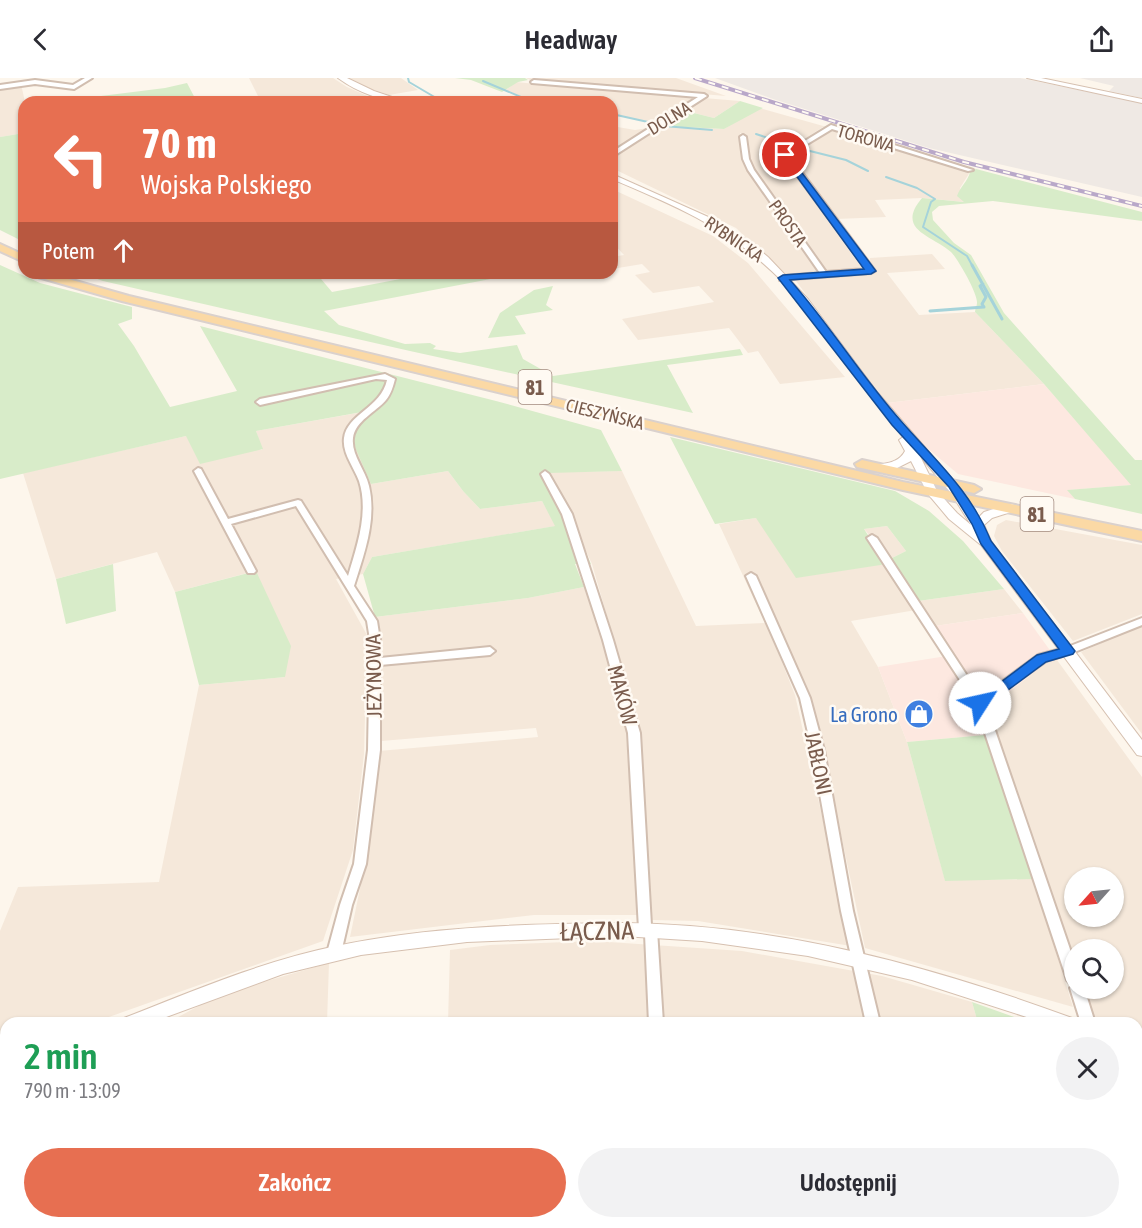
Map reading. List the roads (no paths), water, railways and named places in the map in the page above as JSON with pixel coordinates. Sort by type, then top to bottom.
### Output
[{"type":"main road","points":[[0,247],[18,256]]},
{"type":"main road","points":[[0,258],[18,266]]},
{"type":"main road","name":"CIESZYŃSKA","points":[[56,279],[126,299],[930,486],[954,485],[1142,525]]},
{"type":"main road","name":"CIESZYŃSKA","points":[[87,279],[878,468],[962,498],[1142,536]]},
{"type":"street","points":[[0,87],[35,82],[74,87],[89,78]]},
{"type":"street","points":[[342,78],[359,88],[382,96]]},
{"type":"street","points":[[571,82],[581,78]]},
{"type":"street","points":[[1031,78],[1142,101]]},
{"type":"street","name":"DOLNA","points":[[534,82],[704,96],[618,151]]},
{"type":"street","name":"TOROWA","points":[[783,278],[871,271],[785,155],[831,127],[970,170]]},
{"type":"street","name":"PROSTA","points":[[743,137],[746,159],[751,170],[824,274]]},
{"type":"street","name":"RYBNICKA","points":[[618,179],[721,226],[756,251],[803,301],[896,422],[954,485],[978,524],[985,542]]},
{"type":"street","points":[[260,402],[376,377],[385,376],[391,379],[390,389],[383,400],[351,428],[348,440],[366,488],[364,543],[349,586]]},
{"type":"street","name":"RYBNICKA","points":[[896,422],[930,486],[953,516],[985,542]]},
{"type":"street","points":[[878,468],[901,463],[909,457],[911,451]]},
{"type":"street","points":[[198,471],[251,571]]},
{"type":"street","name":"MAKÓW","points":[[545,474],[567,514],[608,640],[634,733],[655,1017]]},
{"type":"street","name":"JEŻYNOWA","points":[[226,522],[298,502],[372,621],[375,640],[374,750],[360,864],[334,953]]},
{"type":"street","points":[[978,524],[988,515],[1010,508]]},
{"type":"street","points":[[872,538],[980,703],[991,742],[1064,951]]},
{"type":"street","points":[[985,542],[1142,751]]},
{"type":"street","name":"JABŁONI","points":[[752,576],[805,698],[818,750],[847,911],[860,958],[872,1017]]},
{"type":"street","points":[[980,703],[1042,658],[1068,651],[1142,621]]},
{"type":"street","points":[[375,662],[490,651]]},
{"type":"street","name":"ŁĄCZNA","points":[[146,1017],[241,981],[334,953],[477,933],[648,930],[736,937],[860,958],[963,986],[1049,1017]]},
{"type":"street","points":[[1080,999],[1086,1017]]},
{"type":"waterway","points":[[408,78],[409,82],[433,96]]},
{"type":"waterway","points":[[483,81],[519,96]]},
{"type":"waterway","points":[[618,115],[657,124]]},
{"type":"waterway","points":[[664,126],[712,130]]},
{"type":"waterway","points":[[756,134],[790,145]]},
{"type":"waterway","points":[[802,149],[846,160],[868,171]]},
{"type":"waterway","points":[[886,177],[917,188],[935,199],[931,202],[923,227],[967,256],[973,267]]},
{"type":"waterway","points":[[972,265],[983,284]]},
{"type":"waterway","points":[[930,311],[984,307],[982,304],[986,297],[980,286],[983,284]]},
{"type":"waterway","points":[[983,284],[1002,319]]},
{"type":"railway","points":[[695,78],[964,162],[1142,206]]},
{"type":"place","name":"La Grono","points":[[919,714]]}]
